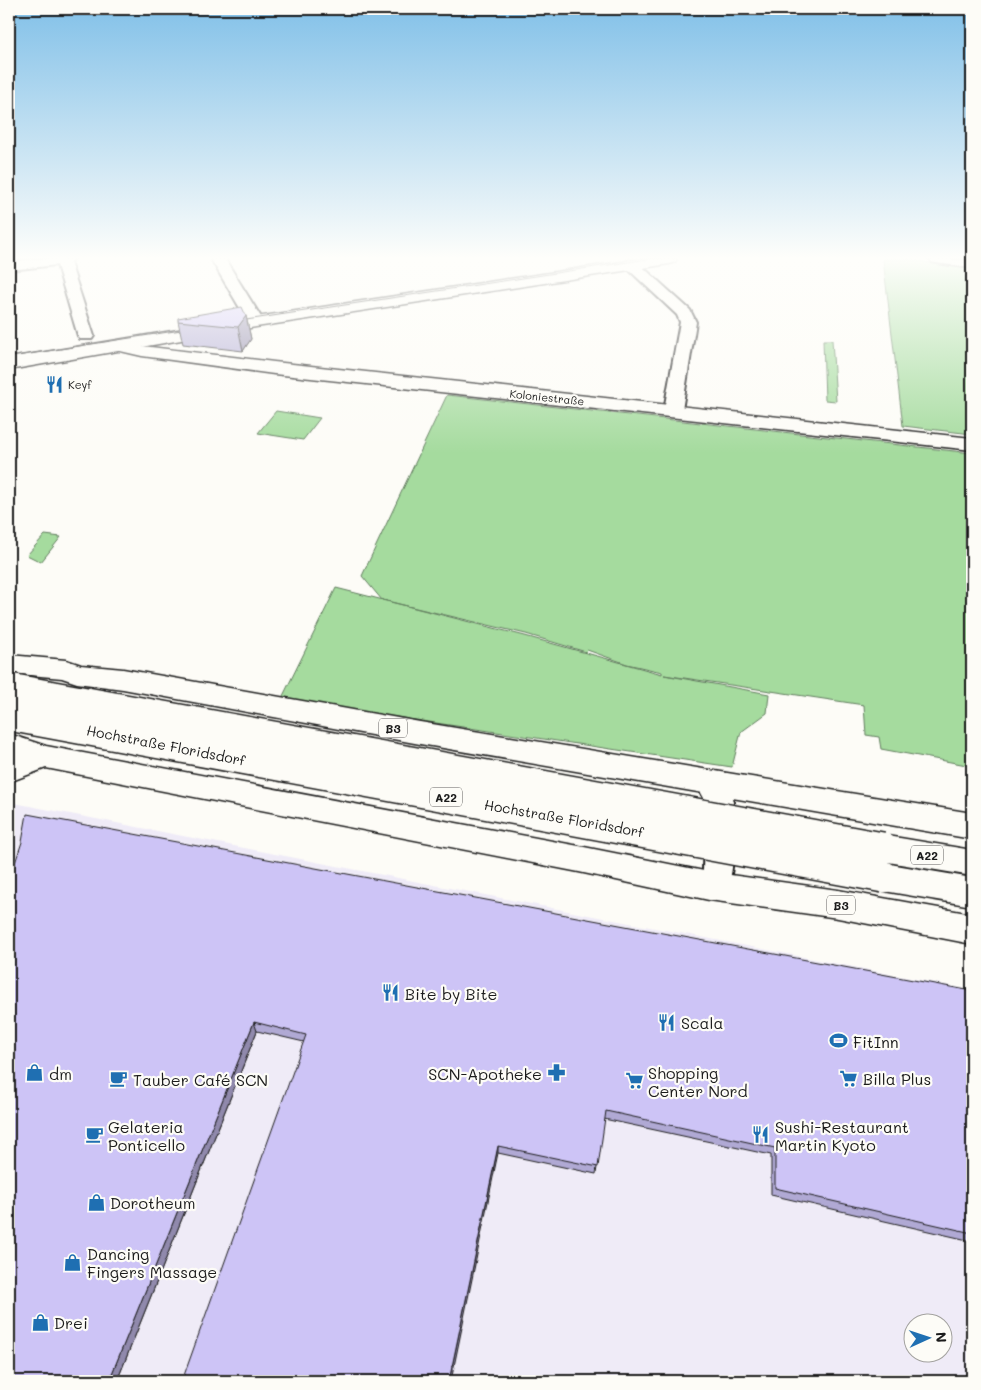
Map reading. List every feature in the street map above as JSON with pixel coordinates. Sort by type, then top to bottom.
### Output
[{"type":"main road","points":[[9,349],[86,336],[192,324]]},
{"type":"main road","points":[[9,364],[122,346],[221,324]]},
{"type":"main road","name":"Koloniestraße","points":[[86,336],[112,341],[122,346],[142,351],[274,368],[674,410],[972,444]]},
{"type":"main road","name":"B3","points":[[9,664],[66,669],[77,674],[123,679],[420,733],[709,782]]},
{"type":"main road","name":"B3","points":[[9,689],[30,682],[77,674]]},
{"type":"main road","name":"Hochstraße Floridsdorf","points":[[9,689],[883,862]]},
{"type":"main road","name":"Hochstraße Floridsdorf","points":[[9,715],[883,862]]},
{"type":"main road","points":[[9,744],[45,757]]},
{"type":"main road","points":[[9,771],[45,757]]},
{"type":"main road","name":"B3","points":[[45,757],[709,886],[838,904],[972,929]]},
{"type":"main road","points":[[709,782],[972,826]]},
{"type":"main road","name":"A22","points":[[883,862],[972,863]]},
{"type":"main road","name":"A22","points":[[883,862],[972,892]]},
{"type":"street","points":[[83,324],[86,336]]},
{"type":"street","points":[[674,410],[688,324]]},
{"type":"street","points":[[709,782],[719,800],[718,871],[715,879],[709,886]]},
{"type":"shaded area","name":"Shopping Center Nord","points":[[9,802],[972,990],[972,1381],[9,1381]]},
{"type":"green space","points":[[891,324],[972,324],[972,434],[903,426]]},
{"type":"green space","points":[[823,340],[832,340],[836,401],[825,400]]},
{"type":"green space","points":[[447,395],[972,453],[972,766],[881,749],[879,737],[866,735],[864,705],[664,675],[769,694],[767,713],[741,732],[732,767],[281,700],[336,588],[382,600],[362,576]],"holes":[[[400,604],[526,634],[586,652],[587,650],[627,664],[662,672],[662,674]]]},
{"type":"green space","points":[[276,411],[320,418],[303,440],[258,433]]},
{"type":"green space","points":[[45,535],[61,537],[41,562],[27,555]]},
{"type":"building","points":[[207,324],[240,324],[238,327]]},
{"type":"building","name":"Shopping Center Nord","points":[[27,814],[972,991],[972,1233],[775,1188],[775,1148],[606,1111],[598,1167],[498,1146],[449,1381],[182,1381],[306,1035],[254,1022],[109,1381],[9,1381],[9,881],[22,842]]},
{"type":"tram line","points":[[9,357],[194,328]]},
{"type":"place","name":"Keyf","points":[[54,384]]},
{"type":"place","name":"Bite by Bite","points":[[391,993]]},
{"type":"place","name":"Scala","points":[[667,1022]]},
{"type":"place","name":"FitInn","points":[[839,1041]]},
{"type":"place","name":"dm","points":[[35,1073]]},
{"type":"place","name":"SCN-Apotheke","points":[[556,1073]]},
{"type":"place","name":"Billa Plus","points":[[849,1078]]},
{"type":"place","name":"Tauber Café SCN","points":[[119,1079]]},
{"type":"place","name":"Shopping Center Nord","points":[[634,1081]]},
{"type":"place","name":"Gelateria Ponticello","points":[[94,1135]]},
{"type":"place","name":"Sushi-Restaurant Martin Kyoto","points":[[761,1135]]},
{"type":"place","name":"Dorotheum","points":[[96,1202]]},
{"type":"place","name":"Dancing Fingers Massage","points":[[73,1262]]},
{"type":"place","name":"Drei","points":[[40,1322]]}]
